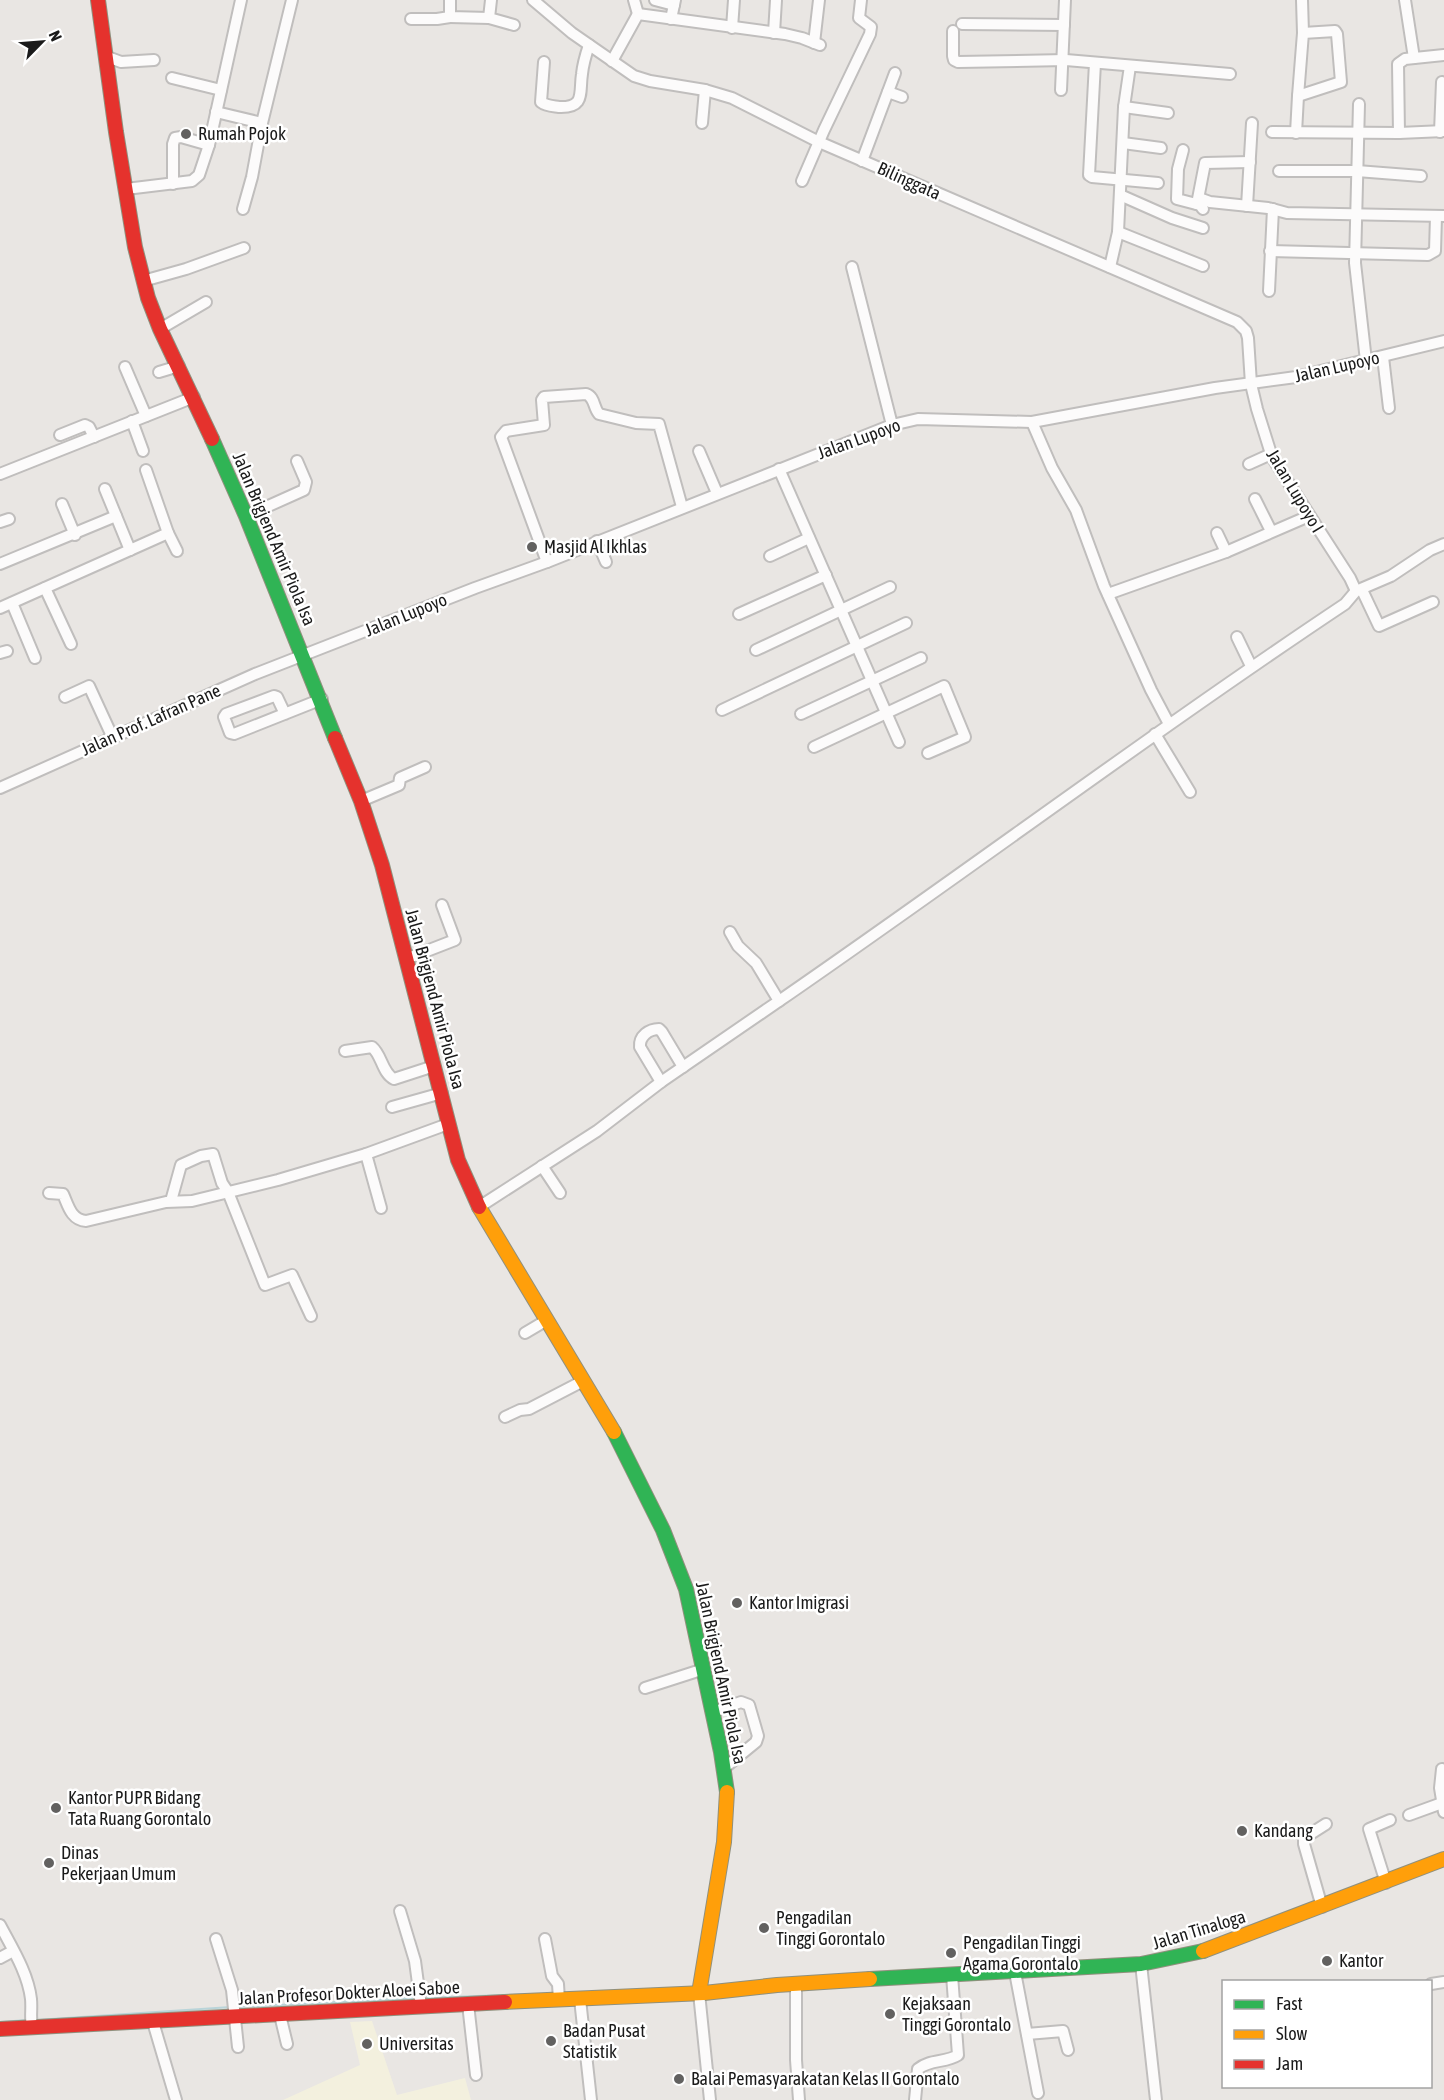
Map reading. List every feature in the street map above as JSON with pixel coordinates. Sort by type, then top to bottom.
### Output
[{"type":"main road","name":"Jalan Brigjend Amir Piola Isa","points":[[98,0],[126,189],[148,298],[246,516],[322,699],[361,801],[382,865],[442,1093],[453,1147],[479,1207],[621,1443],[663,1530],[686,1589],[713,1712],[727,1795],[724,1842],[699,1993]]},
{"type":"main road","name":"Jalan Tinaloga","points":[[699,1993],[796,1984],[1142,1964],[1208,1950],[1444,1859]]},
{"type":"main road","name":"Jalan Profesor Dokter Aloei Saboe","points":[[0,2030],[31,2023],[153,2022],[233,2010],[280,2015],[421,2001],[468,2004],[559,1995],[580,1999],[699,1993]]},
{"type":"street","points":[[126,189],[196,179],[209,145],[241,0]]},
{"type":"street","points":[[243,209],[292,0]]},
{"type":"street","points":[[450,0],[450,17]]},
{"type":"street","points":[[489,18],[491,0]]},
{"type":"street","name":"Bilinggata","points":[[533,0],[589,45],[640,78],[705,90],[752,107],[1111,264],[1237,322],[1248,338],[1251,384]]},
{"type":"street","points":[[612,61],[638,14],[634,0]]},
{"type":"street","points":[[655,0],[674,2],[671,19]]},
{"type":"street","points":[[732,28],[734,0]]},
{"type":"street","points":[[774,33],[776,0]]},
{"type":"street","points":[[638,14],[774,33],[802,38],[817,44],[819,0]]},
{"type":"street","points":[[802,181],[870,34],[869,26],[859,18],[861,0]]},
{"type":"street","points":[[1061,90],[1065,0]]},
{"type":"street","points":[[1296,133],[1303,33],[1302,0]]},
{"type":"street","points":[[1405,0],[1414,58]]},
{"type":"street","points":[[411,19],[489,18],[514,25]]},
{"type":"street","points":[[1064,25],[958,27],[954,60],[958,62],[1062,60],[1230,74]]},
{"type":"street","points":[[1298,96],[1340,84],[1342,80],[1336,32],[1303,33]]},
{"type":"street","points":[[544,62],[541,102],[559,107],[574,105],[581,95],[581,76],[589,45]]},
{"type":"street","points":[[1399,133],[1398,64],[1405,59],[1444,55]]},
{"type":"street","points":[[105,56],[121,62],[154,60]]},
{"type":"street","points":[[1095,63],[1088,172],[1092,177],[1158,183]]},
{"type":"street","points":[[1111,264],[1118,232],[1124,107],[1130,66]]},
{"type":"street","points":[[864,156],[895,73]]},
{"type":"street","points":[[172,78],[221,90]]},
{"type":"street","points":[[1272,132],[1442,131],[1442,81]]},
{"type":"street","points":[[702,123],[705,90]]},
{"type":"street","points":[[888,92],[902,97]]},
{"type":"street","points":[[1359,104],[1355,254],[1366,361]]},
{"type":"street","points":[[1124,107],[1168,113]]},
{"type":"street","points":[[216,112],[262,123]]},
{"type":"street","points":[[1247,206],[1252,123]]},
{"type":"street","points":[[173,184],[175,138],[181,137],[209,145]]},
{"type":"street","points":[[1123,143],[1161,148]]},
{"type":"street","points":[[1183,150],[1178,169],[1177,199],[1199,204],[1210,202],[1274,209],[1287,213],[1440,216],[1435,251],[1431,255],[1270,251]]},
{"type":"street","points":[[1199,204],[1205,163],[1250,162]]},
{"type":"street","points":[[1279,171],[1357,171],[1421,176]]},
{"type":"street","points":[[1120,195],[1172,218],[1203,228]]},
{"type":"street","points":[[1269,291],[1274,209]]},
{"type":"street","points":[[1118,232],[1203,266]]},
{"type":"street","points":[[143,281],[186,269],[244,248]]},
{"type":"street","points":[[852,267],[891,425]]},
{"type":"street","points":[[160,329],[206,302]]},
{"type":"street","name":"Jalan Lupoyo","points":[[303,654],[547,562],[891,425],[918,419],[1032,422],[1178,394],[1296,377],[1444,341]]},
{"type":"street","points":[[1383,357],[1389,408]]},
{"type":"street","points":[[159,372],[179,366]]},
{"type":"street","points":[[125,367],[146,416]]},
{"type":"street","name":"Jalan Lupoyo I","points":[[1251,384],[1271,454],[1379,626],[1433,602]]},
{"type":"street","points":[[547,562],[514,469],[501,440],[502,434],[506,431],[544,424],[542,399],[544,397],[586,394],[593,399],[599,414],[636,423],[659,424],[682,507]]},
{"type":"street","points":[[0,474],[194,397]]},
{"type":"street","points":[[132,422],[143,451]]},
{"type":"street","points":[[1032,422],[1052,468],[1076,510],[1108,594],[1151,690],[1169,724]]},
{"type":"street","points":[[60,435],[85,425],[89,427],[94,437]]},
{"type":"street","points":[[699,451],[717,493]]},
{"type":"street","points":[[1249,464],[1271,454]]},
{"type":"street","points":[[246,516],[304,490],[306,482],[297,461]]},
{"type":"street","points":[[779,469],[899,742]]},
{"type":"street","points":[[146,470],[168,533],[177,551]]},
{"type":"street","points":[[105,489],[130,550]]},
{"type":"street","points":[[1255,499],[1271,531]]},
{"type":"street","points":[[62,504],[75,535]]},
{"type":"street","points":[[0,564],[75,535],[116,516]]},
{"type":"street","points":[[1108,594],[1226,552],[1309,516]]},
{"type":"street","points":[[0,608],[168,533]]},
{"type":"street","points":[[1216,533],[1226,552]]},
{"type":"street","points":[[770,556],[809,538]]},
{"type":"street","points":[[597,541],[606,562]]},
{"type":"street","points":[[479,1207],[597,1131],[660,1082],[941,889],[1251,666],[1345,604],[1359,591],[1391,576],[1430,550],[1444,544]]},
{"type":"street","points":[[739,614],[826,575]]},
{"type":"street","points":[[756,650],[890,587]]},
{"type":"street","points":[[45,588],[71,644]]},
{"type":"street","points":[[12,603],[35,658]]},
{"type":"street","points":[[722,710],[906,623]]},
{"type":"street","points":[[1237,637],[1251,666]]},
{"type":"street","name":"Jalan Prof. Lafran Pane","points":[[0,788],[112,736],[303,654]]},
{"type":"street","points":[[801,714],[921,658]]},
{"type":"street","points":[[65,697],[89,686],[112,736]]},
{"type":"street","points":[[814,747],[944,686],[965,737],[928,753]]},
{"type":"street","points":[[285,714],[277,697],[274,696],[226,714],[224,717],[232,735],[285,714],[322,699]]},
{"type":"street","points":[[1155,734],[1190,792]]},
{"type":"street","points":[[361,801],[399,785],[400,778],[425,767]]},
{"type":"street","points":[[406,959],[455,940],[442,905]]},
{"type":"street","points":[[730,932],[738,946],[756,963],[779,1001]]},
{"type":"street","points":[[660,1082],[640,1047],[642,1037],[650,1030],[659,1029],[662,1032],[683,1067]]},
{"type":"street","points":[[345,1051],[375,1048],[387,1074],[394,1079],[434,1066]]},
{"type":"street","points":[[392,1107],[442,1093]]},
{"type":"street","points":[[49,1193],[63,1194],[72,1213],[81,1221],[171,1201],[192,1201],[278,1180],[366,1154],[448,1124]]},
{"type":"street","points":[[171,1201],[181,1165],[211,1153],[214,1155],[222,1183],[228,1192],[265,1285],[291,1275],[311,1316]]},
{"type":"street","points":[[366,1154],[381,1208]]},
{"type":"street","points":[[542,1166],[560,1193]]},
{"type":"street","points":[[525,1333],[547,1320]]},
{"type":"street","points":[[505,1417],[520,1410],[529,1409],[583,1381]]},
{"type":"street","points":[[645,1688],[704,1669]]},
{"type":"street","points":[[713,1712],[741,1702],[746,1703],[749,1705],[758,1736],[756,1742],[723,1769]]},
{"type":"street","points":[[1409,1815],[1443,1808],[1440,1788],[1442,1769]]},
{"type":"street","points":[[1386,1882],[1369,1829],[1390,1820]]},
{"type":"street","points":[[1322,1907],[1304,1838],[1326,1824]]},
{"type":"street","points":[[400,1911],[413,1951],[421,2001]]},
{"type":"street","points":[[0,1925],[28,1985],[31,1999],[31,2023]]},
{"type":"street","points":[[216,1938],[229,1976],[238,2047]]},
{"type":"street","points":[[545,1939],[552,1976],[558,1984],[559,1995]]},
{"type":"street","points":[[0,1958],[13,1951]]},
{"type":"street","points":[[1142,1964],[1156,2100]]},
{"type":"street","points":[[1015,1972],[1038,2093]]},
{"type":"street","points":[[915,2100],[918,2068],[926,2064],[952,2059],[958,2055],[952,1975]]},
{"type":"street","points":[[796,1984],[796,2060],[799,2100]]},
{"type":"street","points":[[699,1993],[710,2100]]},
{"type":"street","points":[[580,1999],[591,2100]]},
{"type":"street","points":[[468,2004],[476,2075]]},
{"type":"street","points":[[280,2015],[287,2044]]},
{"type":"street","points":[[153,2022],[176,2100]]},
{"type":"street","points":[[1027,2034],[1063,2031],[1068,2050]]},
{"type":"shaded area","name":"Universitas","points":[[372,2021],[397,2095],[465,2078],[471,2100],[283,2100],[360,2065],[350,2022]]},
{"type":"waterway","points":[[422,1998],[534,1994]]},
{"type":"waterway","points":[[237,2007],[417,1998]]},
{"type":"waterway","points":[[36,2020],[231,2007]]},
{"type":"waterway","points":[[0,2022],[27,2020]]},
{"type":"traffic: fast","points":[[212,439],[246,516],[335,738]]},
{"type":"traffic: fast","points":[[614,1432],[663,1530],[686,1589],[721,1752],[727,1792]]},
{"type":"traffic: fast","points":[[870,1979],[1141,1964],[1203,1951]]},
{"type":"traffic: slow","points":[[479,1207],[614,1432]]},
{"type":"traffic: slow","points":[[699,1993],[724,1842],[727,1792]]},
{"type":"traffic: slow","points":[[1203,1951],[1444,1859]]},
{"type":"traffic: slow","points":[[505,2002],[704,1993],[777,1985],[870,1979]]},
{"type":"traffic: jam","points":[[98,0],[135,247],[148,298],[160,329],[212,439]]},
{"type":"traffic: jam","points":[[335,738],[361,801],[382,865],[458,1160],[479,1207]]},
{"type":"traffic: jam","points":[[0,2029],[505,2002]]},
{"type":"place","name":"Rumah Pojok","points":[[186,134]]},
{"type":"place","name":"Masjid Al Ikhlas","points":[[532,547]]},
{"type":"place","name":"Kantor Imigrasi","points":[[737,1603]]},
{"type":"place","name":"Kantor PUPR Bidang Tata Ruang Gorontalo","points":[[56,1808]]},
{"type":"place","name":"Kandang","points":[[1242,1831]]},
{"type":"place","name":"Dinas Pekerjaan Umum","points":[[49,1863]]},
{"type":"place","name":"Pengadilan Tinggi Gorontalo","points":[[764,1928]]},
{"type":"place","name":"Pengadilan Tinggi Agama Gorontalo","points":[[951,1953]]},
{"type":"place","name":"Kantor","points":[[1327,1961]]},
{"type":"place","name":"Kejaksaan Tinggi Gorontalo","points":[[890,2014]]},
{"type":"place","name":"Badan Pusat Statistik","points":[[551,2041]]},
{"type":"place","name":"Universitas","points":[[367,2044]]},
{"type":"place","name":"Balai Pemasyarakatan Kelas II Gorontalo","points":[[679,2079]]}]
